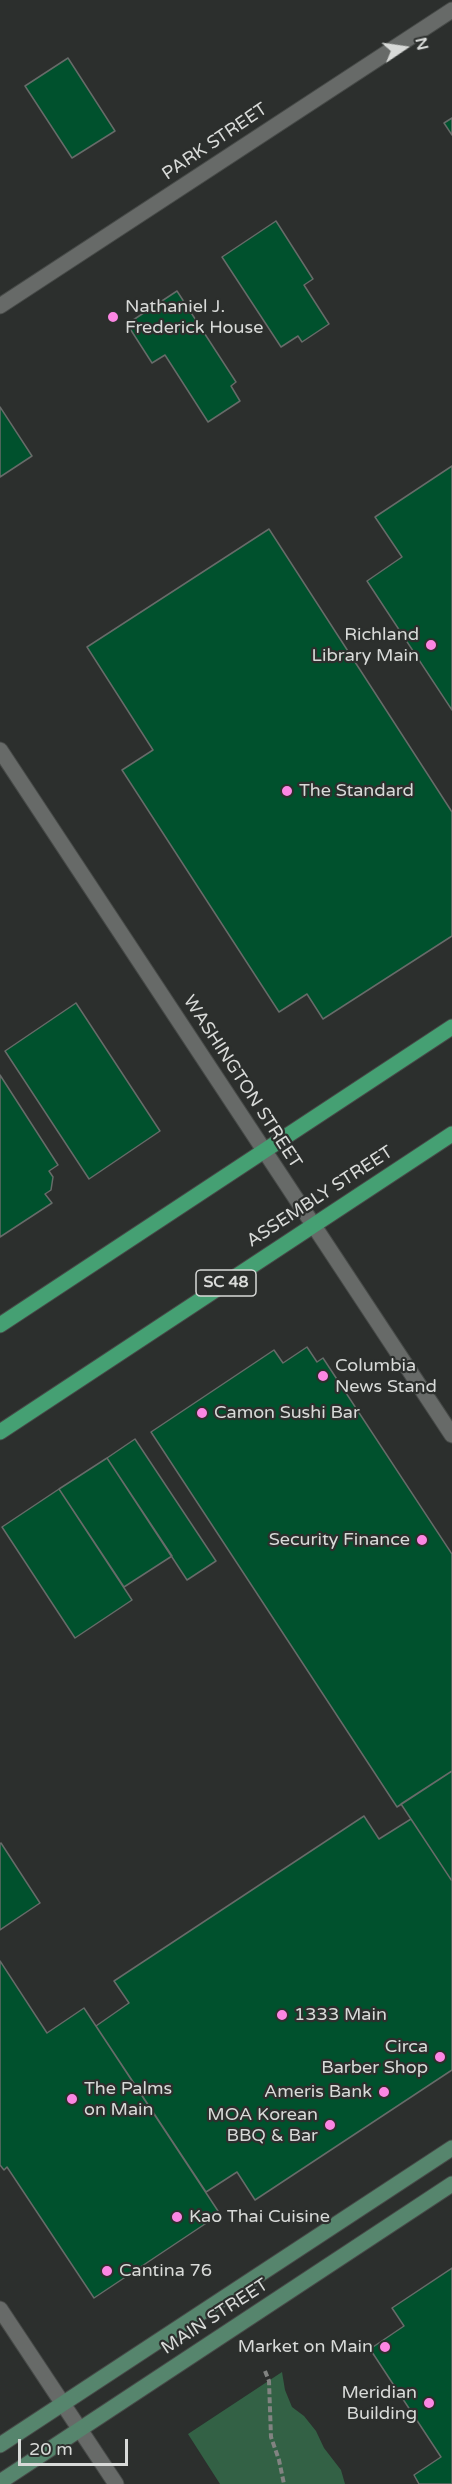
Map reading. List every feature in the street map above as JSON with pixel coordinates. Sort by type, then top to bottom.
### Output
[{"type":"main road","points":[[0,1324],[452,1027]]},
{"type":"main road","name":"ASSEMBLY STREET","points":[[0,1432],[452,1134]]},
{"type":"main road","name":"MAIN STREET","points":[[0,2445],[452,2148]]},
{"type":"main road","name":"MAIN STREET","points":[[0,2482],[452,2184]]},
{"type":"street","name":"PARK STREET","points":[[0,306],[452,10]]},
{"type":"street","name":"WASHINGTON STREET","points":[[0,750],[452,1435]]},
{"type":"street","points":[[0,2309],[116,2484]]},
{"type":"path","points":[[265,2371],[269,2381],[271,2437],[284,2484]]},
{"type":"green space","points":[[282,2372],[285,2390],[292,2407],[304,2416],[316,2431],[324,2448],[341,2470],[345,2484],[220,2484],[188,2434]]},
{"type":"building","points":[[68,58],[115,131],[72,158],[25,86]]},
{"type":"building","points":[[452,118],[452,135],[444,123]]},
{"type":"building","points":[[276,221],[313,279],[304,285],[329,324],[302,342],[298,336],[281,347],[222,257]]},
{"type":"building","points":[[177,291],[236,382],[231,386],[240,401],[208,422],[165,355],[152,363],[127,324]]},
{"type":"building","points":[[0,407],[32,456],[0,477]]},
{"type":"building","name":"Richland Library Main","points":[[452,466],[452,710],[367,581],[402,557],[375,517]]},
{"type":"building","name":"The Standard","points":[[269,529],[452,812],[452,936],[323,1019],[307,994],[279,1012],[122,770],[153,750],[87,647]]},
{"type":"building","points":[[76,1003],[160,1131],[89,1179],[5,1051]]},
{"type":"building","points":[[0,1075],[58,1165],[49,1171],[53,1177],[51,1190],[45,1194],[52,1203],[0,1237]]},
{"type":"building","points":[[307,1347],[317,1362],[323,1358],[452,1554],[452,1771],[397,1807],[151,1432],[274,1350],[283,1363]]},
{"type":"building","points":[[135,1439],[216,1561],[187,1580],[107,1458]]},
{"type":"building","points":[[107,1458],[172,1556],[124,1587],[59,1489]]},
{"type":"building","points":[[59,1489],[132,1600],[75,1638],[2,1527]]},
{"type":"building","points":[[452,1771],[452,1881],[401,1804]]},
{"type":"building","name":"1333 Main","points":[[364,1816],[379,1839],[411,1819],[452,1881],[452,2070],[255,2200],[237,2172],[206,2192],[96,2026],[129,2003],[114,1981]]},
{"type":"building","points":[[0,1844],[40,1903],[0,1930]]},
{"type":"building","name":"The Palms on Main","points":[[0,1961],[47,2033],[84,2008],[220,2214],[94,2298],[7,2167],[4,2170],[0,2165]]},
{"type":"building","name":"Meridian Building","points":[[452,2268],[452,2484],[419,2484],[414,2475],[441,2457],[370,2349],[404,2326],[392,2308]]},
{"type":"place","name":"Nathaniel J. Frederick House","points":[[113,317]]},
{"type":"place","name":"Richland Library Main","points":[[431,645]]},
{"type":"place","name":"The Standard","points":[[287,791]]},
{"type":"place","name":"Columbia News Stand","points":[[323,1376]]},
{"type":"place","name":"Camon Sushi Bar","points":[[202,1413]]},
{"type":"place","name":"Security Finance","points":[[422,1540]]},
{"type":"place","name":"1333 Main","points":[[282,2015]]},
{"type":"place","name":"Circa Barber Shop","points":[[440,2057]]},
{"type":"place","name":"Ameris Bank","points":[[384,2092]]},
{"type":"place","name":"The Palms on Main","points":[[72,2099]]},
{"type":"place","name":"MOA Korean BBQ & Bar","points":[[330,2125]]},
{"type":"place","name":"Kao Thai Cuisine","points":[[177,2217]]},
{"type":"place","name":"Cantina 76","points":[[107,2271]]},
{"type":"place","name":"Market on Main","points":[[385,2347]]},
{"type":"place","name":"Meridian Building","points":[[429,2403]]}]
